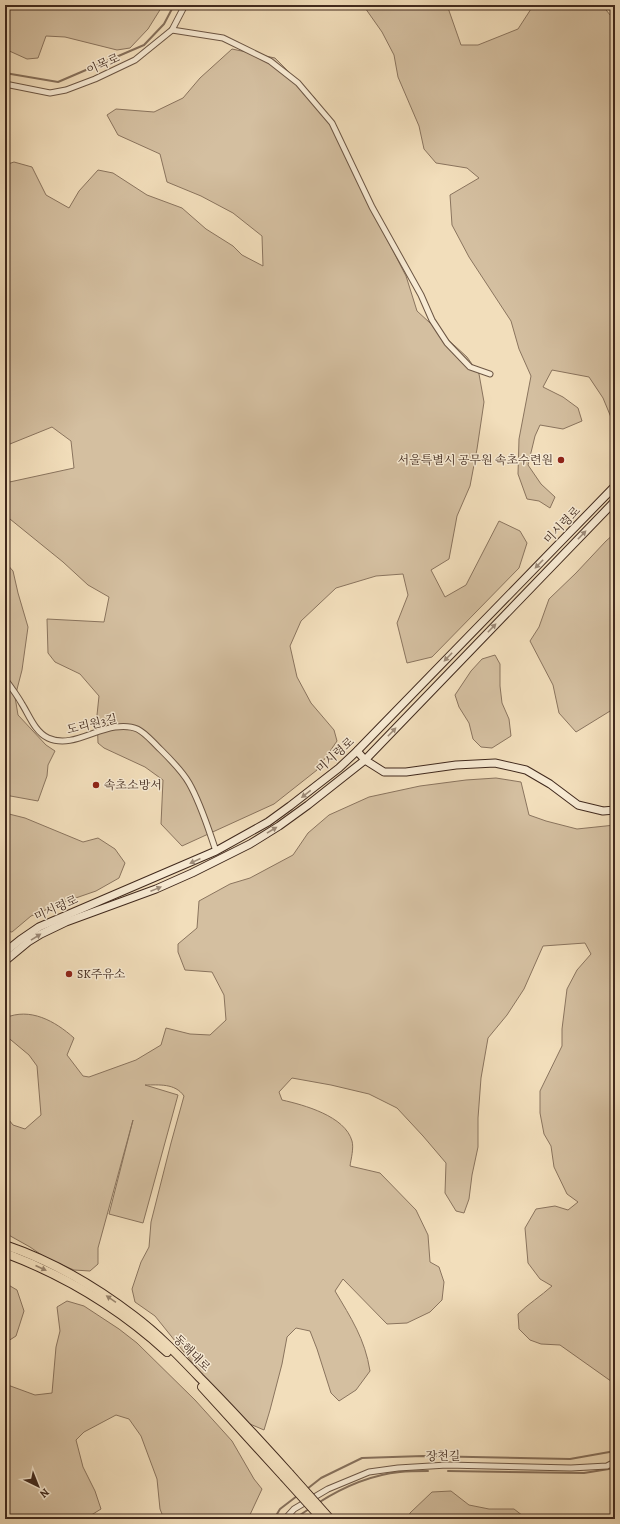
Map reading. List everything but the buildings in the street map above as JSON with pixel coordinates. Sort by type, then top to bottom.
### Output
[{"type":"main road","name":"미시령로","points":[[5,952],[30,933],[48,922],[216,851],[268,822],[290,806],[339,768],[357,751],[615,486]]},
{"type":"main road","name":"미시령로","points":[[5,961],[28,942],[66,922],[156,889],[250,844],[279,826],[308,805],[365,760],[615,501]]},
{"type":"main road","points":[[357,751],[365,760],[384,772],[406,772],[456,764],[495,763],[526,770],[550,784],[578,805],[603,811],[615,810]]},
{"type":"main road","name":"동해대로","points":[[5,1244],[26,1252],[73,1275],[116,1303],[148,1327],[214,1392],[287,1475]]},
{"type":"main road","name":"동해대로","points":[[5,1254],[15,1256],[66,1279],[115,1310],[143,1331],[190,1374],[330,1519]]},
{"type":"main road","points":[[287,1475],[322,1519]]},
{"type":"street","name":"이목로","points":[[5,84],[50,93],[66,90],[96,79],[135,60],[172,30],[185,5]]},
{"type":"street","points":[[172,30],[223,38],[270,61],[298,83],[332,123],[372,207],[421,295],[432,320],[447,343],[470,367],[490,374]]},
{"type":"street","name":"도리원3길","points":[[5,679],[17,695],[40,733],[47,738],[59,741],[71,740],[115,727],[137,728],[146,735],[179,769],[189,783],[205,818],[216,851]]},
{"type":"street","name":"장천길","points":[[285,1519],[294,1509],[328,1489],[369,1472],[398,1468],[447,1465],[571,1468],[607,1466],[615,1462]]},
{"type":"shaded area","points":[[5,5],[163,5],[148,29],[130,48],[117,50],[65,37],[46,36],[38,58],[27,59],[5,49]]},
{"type":"shaded area","points":[[363,5],[447,5],[461,45],[478,45],[518,29],[531,9],[530,5],[602,5],[615,21],[615,427],[603,398],[589,377],[552,370],[543,387],[563,397],[578,408],[582,421],[563,429],[540,425],[535,436],[528,465],[541,484],[555,497],[550,508],[539,501],[527,499],[518,474],[519,439],[531,376],[519,349],[511,321],[469,257],[452,225],[450,195],[479,178],[467,168],[436,163],[424,149],[419,126],[398,77],[394,55],[382,32]]},
{"type":"shaded area","points":[[232,49],[275,58],[314,97],[343,145],[376,218],[406,276],[417,311],[467,357],[479,374],[484,402],[470,486],[457,516],[449,559],[431,570],[445,597],[466,585],[499,521],[520,531],[527,543],[519,568],[432,657],[407,663],[397,623],[408,595],[403,574],[376,576],[336,588],[301,621],[290,646],[297,677],[311,703],[334,730],[337,741],[317,770],[274,804],[182,846],[161,824],[163,780],[145,767],[104,748],[98,743],[97,715],[99,696],[80,674],[55,662],[48,653],[47,619],[104,622],[109,597],[88,585],[63,562],[5,515],[5,483],[74,468],[71,441],[52,427],[5,446],[5,165],[14,162],[32,167],[46,195],[69,208],[79,191],[98,170],[113,173],[147,195],[182,208],[206,229],[233,246],[242,255],[263,266],[262,236],[233,213],[201,196],[167,182],[160,154],[118,135],[107,115],[116,109],[154,112],[183,98],[200,78]]},
{"type":"shaded area","points":[[615,533],[615,708],[576,732],[559,713],[553,685],[530,641],[539,627],[549,599]]},
{"type":"shaded area","points":[[5,562],[13,571],[28,627],[22,670],[15,697],[18,715],[46,745],[55,751],[48,765],[47,776],[38,801],[5,795]]},
{"type":"shaded area","points":[[495,655],[500,664],[502,703],[509,719],[511,736],[492,748],[481,747],[473,739],[469,723],[459,707],[455,695],[471,671],[482,659]]},
{"type":"shaded area","points":[[496,778],[521,782],[529,815],[577,829],[615,825],[615,1384],[560,1345],[541,1344],[530,1340],[519,1329],[518,1314],[552,1286],[540,1279],[528,1263],[525,1228],[536,1209],[555,1206],[568,1210],[578,1202],[567,1194],[554,1167],[551,1146],[544,1134],[540,1113],[540,1091],[562,1046],[562,1029],[567,989],[577,970],[591,954],[585,943],[543,946],[524,989],[507,1015],[488,1038],[481,1078],[478,1118],[478,1147],[469,1199],[464,1213],[456,1211],[445,1193],[446,1163],[397,1108],[369,1094],[292,1078],[279,1092],[282,1100],[301,1105],[333,1118],[348,1132],[352,1141],[353,1150],[350,1166],[380,1173],[416,1210],[428,1235],[430,1262],[439,1267],[444,1282],[442,1300],[430,1312],[407,1323],[387,1324],[343,1279],[335,1291],[361,1339],[368,1359],[370,1371],[356,1390],[339,1401],[331,1393],[310,1331],[296,1328],[287,1337],[282,1364],[264,1430],[250,1424],[208,1382],[155,1316],[135,1302],[132,1289],[141,1262],[149,1247],[151,1222],[184,1096],[180,1092],[166,1086],[145,1085],[178,1095],[143,1223],[109,1214],[133,1120],[98,1248],[98,1264],[90,1271],[74,1270],[46,1258],[5,1233],[5,1115],[13,1125],[25,1129],[41,1115],[37,1066],[29,1055],[5,1035],[5,1018],[14,1015],[33,1015],[59,1026],[74,1038],[67,1055],[83,1076],[89,1077],[136,1060],[161,1045],[166,1028],[190,1034],[210,1035],[226,1020],[224,995],[212,972],[185,970],[178,952],[178,944],[197,928],[199,901],[230,884],[250,878],[293,855],[308,833],[329,815],[369,797],[420,786]]},
{"type":"shaded area","points":[[5,813],[25,818],[83,842],[98,838],[115,849],[125,863],[119,878],[96,891],[31,916],[12,932],[5,931]]},
{"type":"shaded area","points":[[5,1283],[17,1290],[24,1311],[16,1336],[5,1343]]},
{"type":"shaded area","points":[[67,1301],[84,1306],[137,1343],[195,1400],[232,1441],[254,1479],[262,1489],[248,1519],[164,1519],[160,1509],[157,1479],[141,1436],[129,1419],[116,1415],[84,1432],[76,1440],[83,1467],[95,1491],[101,1509],[85,1519],[5,1519],[5,1384],[35,1395],[52,1393],[56,1347],[60,1331],[57,1307]]},
{"type":"shaded area","points":[[451,1491],[469,1505],[489,1509],[514,1509],[527,1519],[408,1519],[410,1513],[432,1492]]},
{"type":"waterway","points":[[5,73],[58,82],[144,45],[164,24],[174,5]]},
{"type":"waterway","points":[[307,1489],[321,1478],[362,1458],[423,1456],[570,1459],[615,1451]]},
{"type":"waterway","points":[[448,1471],[584,1473],[615,1468]]},
{"type":"waterway","points":[[318,1503],[347,1487],[367,1479],[400,1472],[428,1471]]},
{"type":"waterway","points":[[274,1519],[280,1509],[297,1496]]},
{"type":"waterway","points":[[294,1519],[309,1509]]},
{"type":"place","name":"서울특별시 공무원 속초수련원","points":[[561,460]]},
{"type":"place","name":"속초소방서","points":[[96,785]]},
{"type":"place","name":"SK주유소","points":[[69,974]]}]
